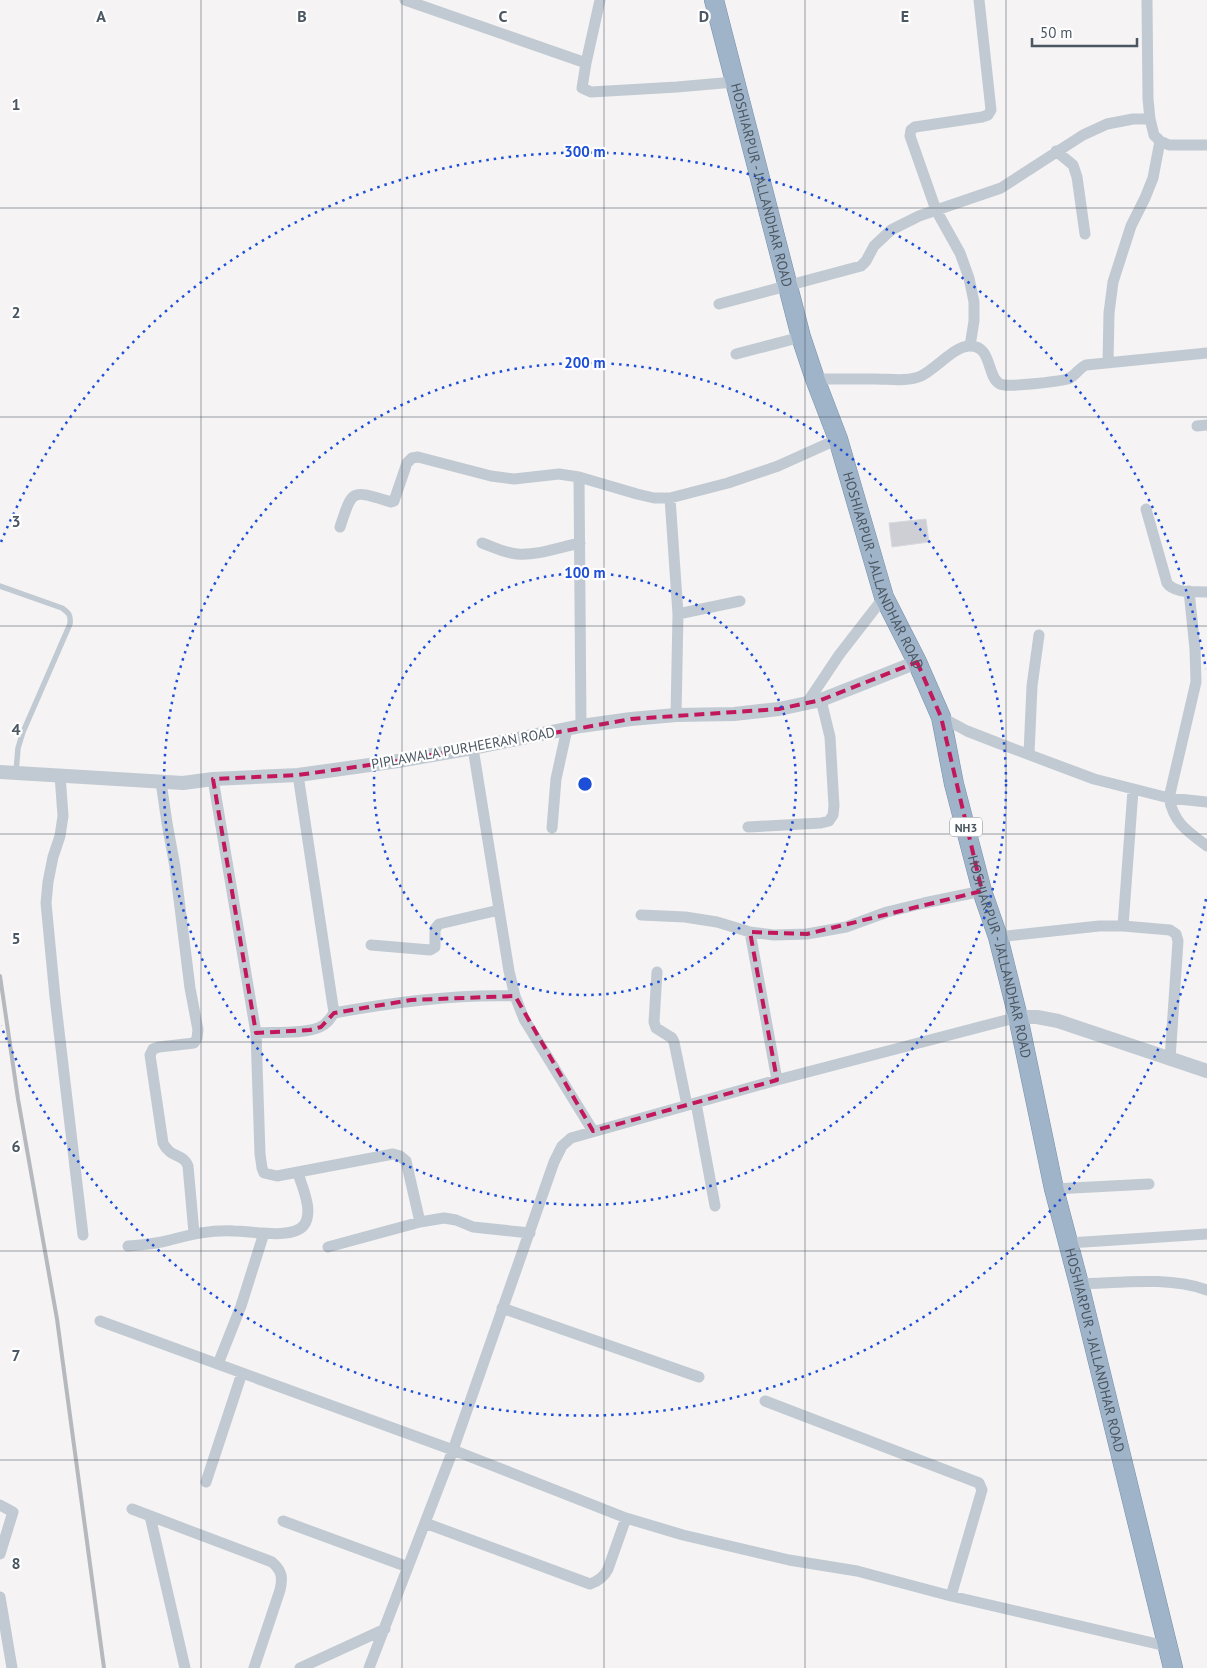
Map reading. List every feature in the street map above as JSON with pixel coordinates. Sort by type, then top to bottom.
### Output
[{"type":"highway","name":"HOSHIARPUR - JALLANDHAR ROAD","points":[[714,0],[801,337],[838,439],[884,597],[918,662],[941,717],[954,784],[982,891],[998,937],[1018,1018],[1054,1189],[1080,1284],[1166,1646],[1173,1668]]},
{"type":"street","points":[[405,0],[586,63]]},
{"type":"street","points":[[600,0],[582,88],[591,92],[677,88],[734,82]]},
{"type":"street","points":[[970,346],[974,322],[974,302],[969,278],[960,253],[936,210],[910,136],[911,130],[915,127],[988,115],[991,110],[978,0]]},
{"type":"street","points":[[1147,0],[1150,119],[1154,134],[1160,141],[1169,145],[1207,145]]},
{"type":"street","points":[[719,304],[861,266],[874,246],[891,230],[919,216],[1001,188],[1056,151],[1083,135],[1107,124],[1150,119]]},
{"type":"street","points":[[1108,362],[1109,313],[1113,282],[1132,226],[1153,178],[1160,141]]},
{"type":"street","points":[[1056,151],[1073,165],[1077,177],[1085,234]]},
{"type":"street","points":[[736,354],[801,337]]},
{"type":"street","points":[[815,379],[904,379],[920,376],[961,348],[970,346],[980,348],[988,359],[995,379],[1000,384],[1010,386],[1069,378],[1086,365],[1207,353]]},
{"type":"street","points":[[340,527],[348,502],[356,494],[391,502],[394,501],[407,463],[412,458],[418,457],[491,476],[514,479],[559,474],[579,476],[637,494],[654,498],[670,498],[728,483],[778,466],[838,439]]},
{"type":"street","points":[[579,476],[581,726]]},
{"type":"street","points":[[670,498],[678,614],[676,715]]},
{"type":"street","points":[[1146,509],[1170,588],[1179,591],[1207,592]]},
{"type":"street","points":[[482,543],[503,551],[530,554],[580,543]]},
{"type":"street","points":[[1188,591],[1195,649],[1196,682],[1169,798],[1178,821],[1190,834],[1207,846]]},
{"type":"street","points":[[748,827],[829,821],[833,815],[830,737],[814,701],[839,655],[884,597]]},
{"type":"street","points":[[678,614],[740,601]]},
{"type":"street","points":[[1028,754],[1031,694],[1039,635]]},
{"type":"street","name":"PIPLAWALA PURHEERAN ROAD","points":[[0,772],[183,783],[213,779],[298,775],[473,748],[581,726],[631,719],[676,715],[734,714],[779,709],[814,701],[918,662]]},
{"type":"street","points":[[941,717],[967,731],[1094,778],[1133,790],[1169,798],[1207,802]]},
{"type":"street","points":[[552,828],[556,779],[567,729]]},
{"type":"street","points":[[473,748],[515,996],[524,1019],[593,1131]]},
{"type":"street","points":[[60,775],[63,816],[60,836],[48,882],[46,903],[82,1234]]},
{"type":"street","points":[[256,1033],[310,1030],[321,1027],[328,1022],[334,1013],[298,775]]},
{"type":"street","points":[[213,779],[256,1033],[260,1154],[264,1173],[269,1176],[277,1176],[393,1154],[400,1156],[406,1161],[420,1222]]},
{"type":"street","points":[[161,782],[166,823],[175,867],[190,988],[198,1030],[194,1043],[159,1047],[153,1049],[150,1055],[163,1143],[166,1150],[186,1161],[188,1166],[194,1233]]},
{"type":"street","points":[[1123,926],[1133,790]]},
{"type":"street","points":[[641,915],[685,917],[717,922],[750,932],[774,935],[807,934],[846,927],[887,912],[982,891]]},
{"type":"street","points":[[371,945],[430,950],[435,947],[435,929],[440,924],[499,910]]},
{"type":"street","points":[[998,937],[1099,926],[1170,930],[1176,934],[1178,942],[1170,1059]]},
{"type":"street","points":[[750,932],[777,1080]]},
{"type":"street","points":[[657,972],[654,1022],[656,1028],[672,1038],[674,1042],[715,1206]]},
{"type":"street","points":[[334,1013],[411,1000],[486,995],[515,996]]},
{"type":"street","points":[[369,1668],[453,1450],[554,1162],[562,1146],[571,1138],[777,1080],[1018,1018],[1037,1017],[1058,1021],[1207,1071]]},
{"type":"street","points":[[128,1246],[169,1240],[194,1233],[234,1231],[281,1234],[296,1230],[303,1226],[308,1208],[298,1173]]},
{"type":"street","points":[[1054,1189],[1149,1184]]},
{"type":"street","points":[[328,1247],[420,1222],[450,1218],[473,1227],[530,1233]]},
{"type":"street","points":[[218,1364],[241,1306],[264,1233]]},
{"type":"street","points":[[1069,1243],[1207,1234]]},
{"type":"street","points":[[1080,1284],[1172,1283],[1196,1286],[1207,1290]]},
{"type":"street","points":[[502,1308],[699,1377]]},
{"type":"street","points":[[100,1321],[453,1450],[626,1518],[730,1547],[790,1560],[857,1571],[951,1596],[1166,1646]]},
{"type":"street","points":[[206,1482],[242,1373]]},
{"type":"street","points":[[765,1401],[979,1483],[982,1490],[951,1596]]},
{"type":"street","points":[[0,1505],[13,1512],[0,1554]]},
{"type":"street","points":[[132,1509],[272,1562],[280,1568],[283,1577],[280,1590],[254,1668]]},
{"type":"street","points":[[150,1516],[185,1668]]},
{"type":"street","points":[[425,1523],[590,1584],[597,1582],[608,1569],[626,1518]]},
{"type":"street","points":[[283,1521],[408,1567]]},
{"type":"street","points":[[0,1598],[12,1668]]},
{"type":"street","points":[[300,1668],[385,1629]]},
{"type":"lane","points":[[0,586],[62,608],[71,617],[70,624],[23,732],[18,748],[16,772]]},
{"type":"highlighted area","points":[[917,662],[941,717],[982,891],[807,934],[750,932],[777,1080],[593,1131],[515,996],[411,1000],[334,1013],[321,1027],[310,1030],[256,1033],[213,779],[298,775],[398,761],[631,719],[779,709],[821,700]]},
{"type":"building","points":[[926,519],[929,542],[892,547],[889,523]]},
{"type":"railway","points":[[0,976],[18,1099],[57,1319],[104,1668]]}]
